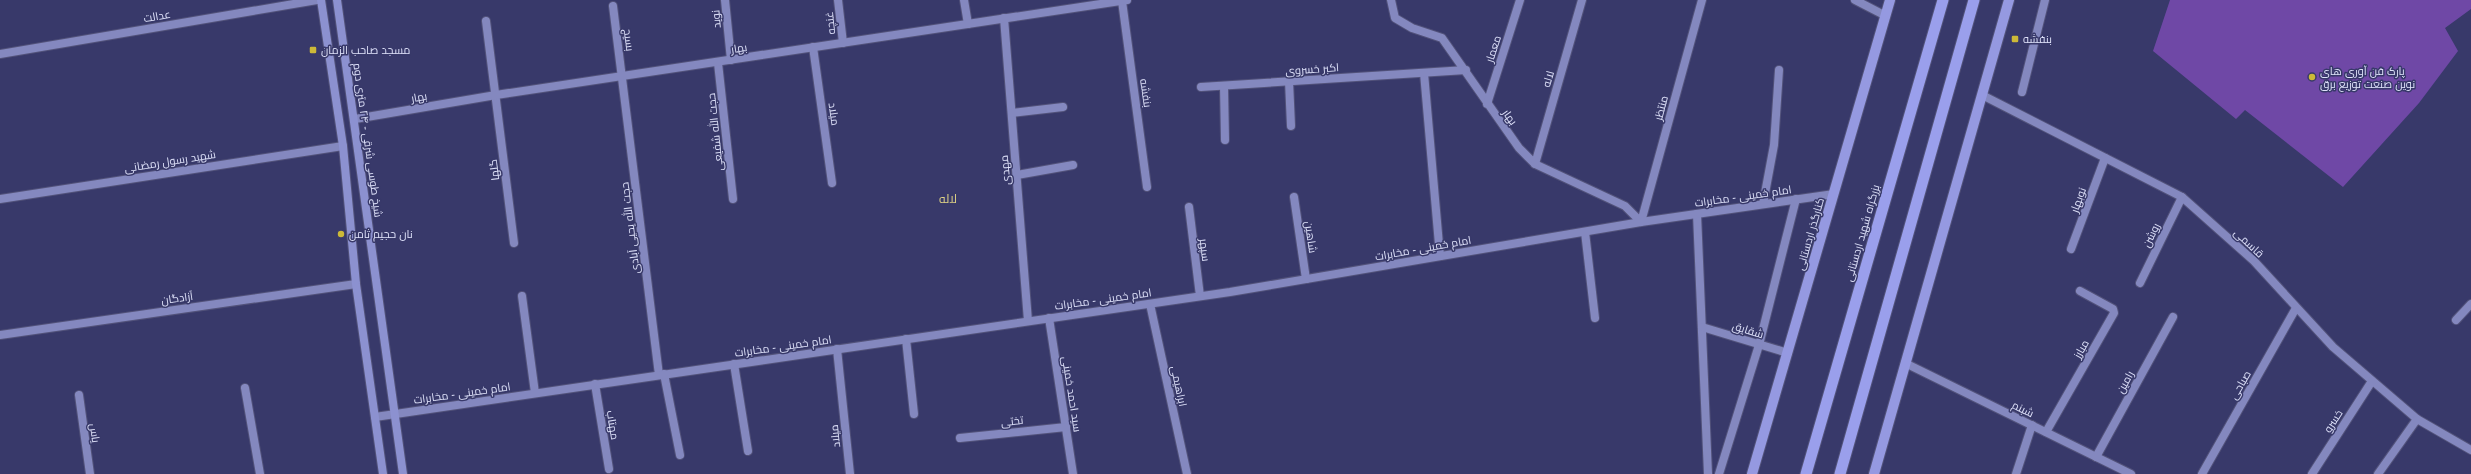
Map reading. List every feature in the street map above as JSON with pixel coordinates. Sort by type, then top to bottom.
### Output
[{"type":"highway","name":"بزرگراه شهید اردستانی","points":[[1806,474],[1943,0]]},
{"type":"highway","points":[[1840,474],[1974,0]]},
{"type":"highway","points":[[1956,65],[1978,0]]},
{"type":"main road","points":[[321,0],[342,146],[356,284],[383,474]]},
{"type":"main road","name":"شیخ طوسی شرقی - ۲۴ متری دوم","points":[[336,0],[355,119],[393,414],[403,474]]},
{"type":"main road","name":"کنارگذر اردستانی","points":[[1752,474],[1890,0]]},
{"type":"main road","points":[[1874,474],[2009,0]]},
{"type":"street","name":"عدالت","points":[[0,54],[317,0]]},
{"type":"street","name":"نوید","points":[[725,0],[731,60]]},
{"type":"street","name":"غنچه","points":[[838,0],[843,43]]},
{"type":"street","points":[[964,0],[968,24]]},
{"type":"street","name":"بهار","points":[[355,119],[496,95],[1125,0]]},
{"type":"street","name":"بنفشه","points":[[1125,0],[1147,187]]},
{"type":"street","name":"بهار","points":[[1391,0],[1395,18],[1412,28],[1442,38],[1466,70],[1487,104],[1519,148],[1535,164],[1625,206],[1641,222]]},
{"type":"street","name":"معمار","points":[[1487,104],[1520,0]]},
{"type":"street","name":"لاله","points":[[1535,164],[1582,0]]},
{"type":"street","name":"منتظر","points":[[1641,222],[1702,0]]},
{"type":"street","points":[[1855,0],[1886,16]]},
{"type":"street","points":[[2022,92],[2045,0]]},
{"type":"street","name":"بسیج","points":[[614,6],[623,77]]},
{"type":"street","name":"مهدی","points":[[1004,18],[1028,321]]},
{"type":"street","name":"گلها","points":[[486,21],[514,243]]},
{"type":"street","name":"میلاد","points":[[814,48],[832,183]]},
{"type":"street","name":"حجت الله شفیعی","points":[[718,62],[733,199]]},
{"type":"street","name":"اکبر خسروی","points":[[1201,87],[1466,70]]},
{"type":"street","points":[[1763,204],[1774,145],[1778,70]]},
{"type":"street","points":[[1424,73],[1440,256]]},
{"type":"street","name":"حجت الله یحیی آبادی","points":[[623,77],[662,375],[680,455]]},
{"type":"street","points":[[1289,81],[1291,126]]},
{"type":"street","points":[[1224,86],[1225,140]]},
{"type":"street","name":"قاسمی","points":[[1982,95],[2182,196],[2254,261],[2333,347],[2417,419],[2471,450]]},
{"type":"street","points":[[1012,113],[1063,107]]},
{"type":"street","name":"شهید رسول رمضانی","points":[[0,199],[342,146]]},
{"type":"street","name":"نوبهار","points":[[2071,249],[2105,158]]},
{"type":"street","points":[[1017,175],[1073,165]]},
{"type":"street","name":"امام خمینی - مخابرات","points":[[374,417],[1150,304],[1641,222],[1834,194]]},
{"type":"street","name":"روشن","points":[[2140,283],[2182,196]]},
{"type":"street","name":"شاهین","points":[[1294,197],[1306,279]]},
{"type":"street","points":[[1719,474],[1760,345],[1796,199]]},
{"type":"street","name":"سپهر","points":[[1189,207],[1200,296]]},
{"type":"street","points":[[1697,214],[1708,474]]},
{"type":"street","points":[[1585,232],[1595,318]]},
{"type":"street","name":"آزادگان","points":[[0,336],[356,284]]},
{"type":"street","name":"مبارز","points":[[2046,432],[2114,313],[2113,309],[2080,291]]},
{"type":"street","points":[[522,296],[535,393]]},
{"type":"street","name":"ابراهیمی","points":[[1150,304],[1187,474]]},
{"type":"street","points":[[2456,320],[2471,304]]},
{"type":"street","name":"صباحی","points":[[2202,474],[2296,308]]},
{"type":"street","name":"رامین","points":[[2096,457],[2173,317]]},
{"type":"street","name":"سید احمد خمینی","points":[[1049,318],[1073,474]]},
{"type":"street","name":"شقایق","points":[[1702,327],[1788,353]]},
{"type":"street","points":[[906,339],[914,414]]},
{"type":"street","name":"میلاد","points":[[837,349],[850,474]]},
{"type":"street","name":"شبنم","points":[[1905,363],[2130,474]]},
{"type":"street","points":[[734,364],[748,451]]},
{"type":"street","name":"خسرو","points":[[2312,474],[2372,381]]},
{"type":"street","name":"مهتاب","points":[[595,384],[609,469]]},
{"type":"street","points":[[244,388],[260,474]]},
{"type":"street","name":"یاس","points":[[79,395],[90,474]]},
{"type":"street","points":[[2378,474],[2417,419]]},
{"type":"street","points":[[2016,474],[2032,425]]},
{"type":"street","name":"تختی","points":[[960,438],[1066,427]]},
{"type":"building","name":"پارک فن آوری های نوین صنعت توزیع برق","points":[[2170,0],[2471,0],[2471,9],[2445,28],[2458,51],[2419,103],[2343,187],[2245,110],[2236,119],[2153,51]]},
{"type":"place","name":"بنفشه","points":[[2015,39]]},
{"type":"place","name":"مسجد صاحب الزمان","points":[[313,50]]},
{"type":"place","name":"پارک فن آوری های نوین صنعت توزیع برق","points":[[2312,77]]},
{"type":"place","name":"نان حجیم ثامن","points":[[341,234]]},
{"type":"district","name":"لاله","points":[[948,199]]}]
